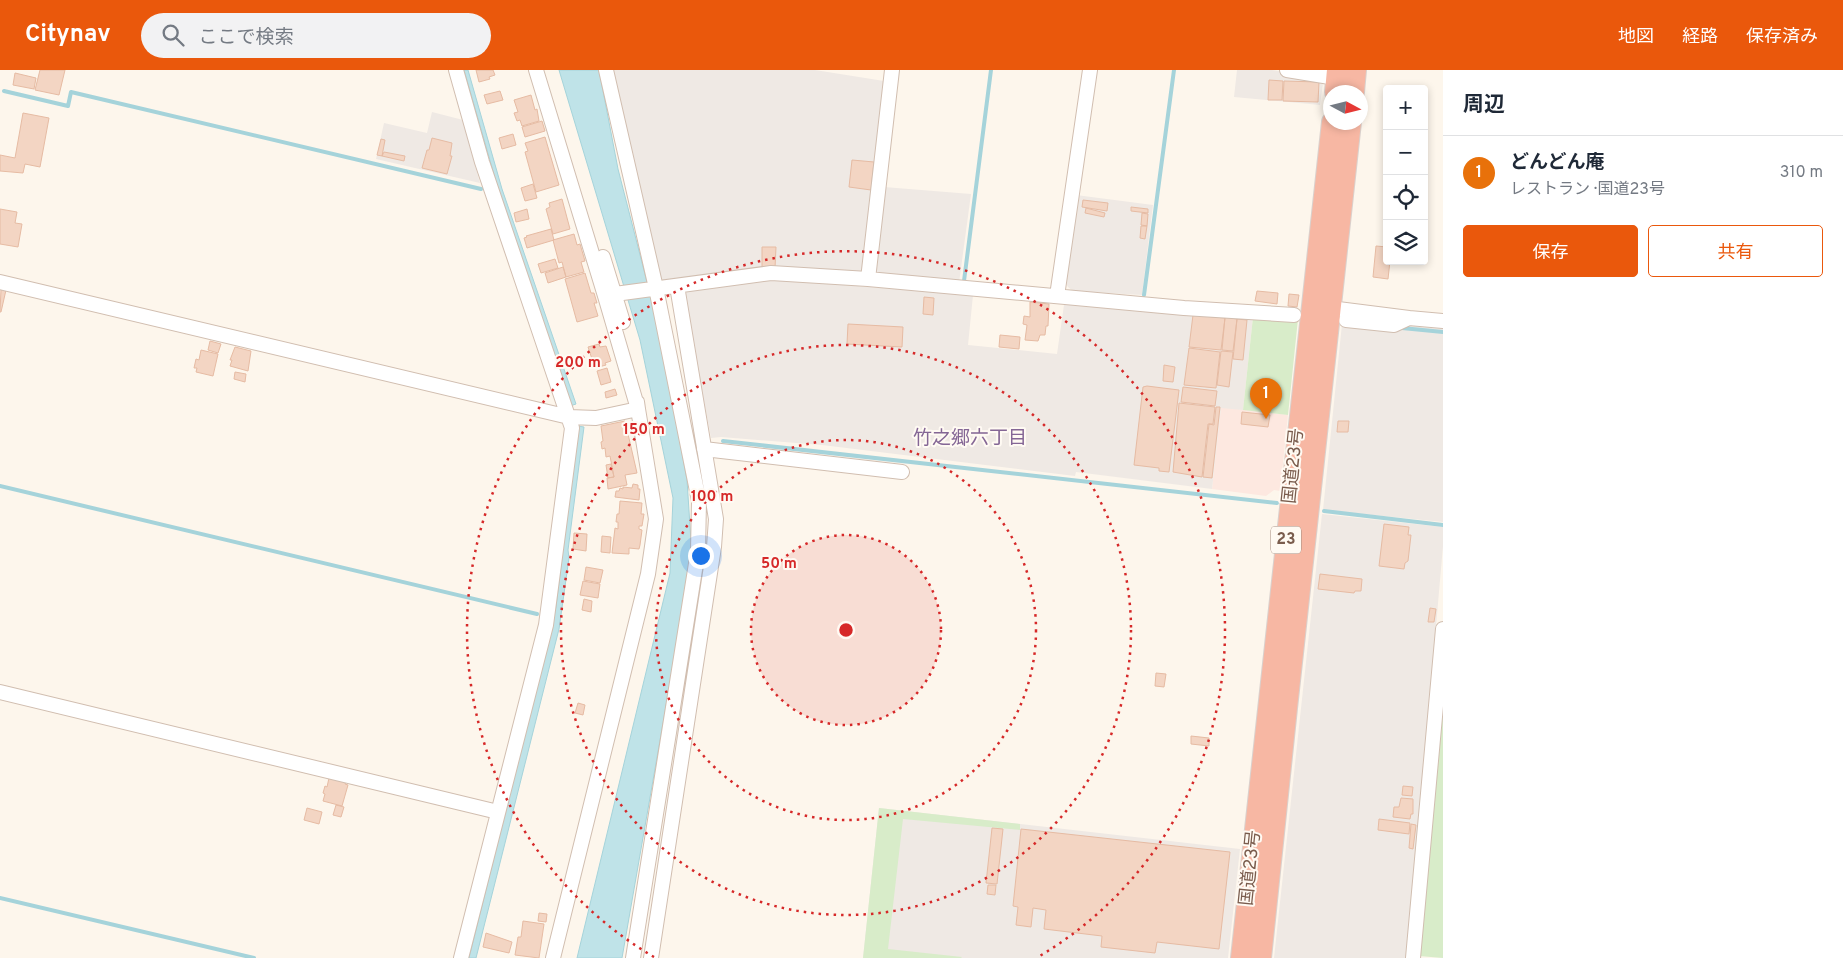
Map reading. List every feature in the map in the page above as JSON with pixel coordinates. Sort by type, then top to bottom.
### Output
[{"type":"highway","points":[[1355,85],[1356,70]]},
{"type":"highway","name":"国道23号","points":[[1241,958],[1331,130]]},
{"type":"highway","name":"国道23号","points":[[1261,958],[1350,130]]},
{"type":"street","points":[[456,70],[482,162],[572,428],[547,618],[461,958]]},
{"type":"street","points":[[536,70],[638,410]]},
{"type":"street","points":[[606,70],[656,288],[699,501],[698,552],[633,958]]},
{"type":"street","points":[[868,279],[892,70]]},
{"type":"street","points":[[1057,296],[1090,70]]},
{"type":"street","points":[[1287,70],[1336,80]]},
{"type":"street","points":[[553,958],[648,574],[654,545],[656,520],[638,410],[634,365],[618,293],[593,224],[575,196]]},
{"type":"street","points":[[618,293],[771,274],[868,279],[1184,308],[1294,315]]},
{"type":"street","points":[[0,282],[568,417],[596,418],[638,410]]},
{"type":"street","points":[[651,958],[714,547],[716,519],[677,286]]},
{"type":"street","points":[[1330,308],[1443,321]]},
{"type":"street","points":[[1346,320],[1394,324],[1409,318]]},
{"type":"street","points":[[704,449],[902,472]]},
{"type":"street","points":[[1413,958],[1443,629]]},
{"type":"street","points":[[0,692],[498,812]]},
{"type":"shaded area","points":[[609,70],[815,70],[884,81],[865,270],[859,273],[658,282]]},
{"type":"shaded area","points":[[1237,70],[1272,70],[1320,78],[1323,83],[1320,105],[1234,97]]},
{"type":"shaded area","points":[[432,112],[467,121],[469,144],[480,183],[376,159],[384,123],[427,133]]},
{"type":"shaded area","points":[[884,187],[971,194],[959,283],[878,275],[874,271]]},
{"type":"shaded area","points":[[1076,195],[1153,205],[1142,295],[1073,291],[1068,287],[1064,280]]},
{"type":"shaded area","points":[[780,280],[973,295],[968,345],[1057,354],[1064,305],[1068,302],[1253,317],[1243,410],[1221,408],[1212,489],[1076,472],[1075,476],[822,445],[721,437],[711,438],[684,296],[687,290],[756,281]]},
{"type":"shaded area","points":[[1342,324],[1400,330],[1400,325],[1443,329],[1443,522],[1323,510]]},
{"type":"shaded area","points":[[1221,407],[1288,415],[1280,491],[1274,490],[1266,496],[1212,489]]},
{"type":"shaded area","points":[[1322,514],[1443,527],[1443,546],[1407,958],[1274,958]]},
{"type":"shaded area","points":[[879,808],[1240,849],[1228,958],[863,958]]},
{"type":"green space","points":[[1253,317],[1298,319],[1288,415],[1243,410]]},
{"type":"green space","points":[[1443,676],[1443,958],[1419,956]]},
{"type":"green space","points":[[879,808],[1020,824],[1020,830],[903,819],[888,949],[961,958],[863,958]]},
{"type":"water","points":[[464,70],[468,70],[502,189],[576,404],[570,406],[497,185]]},
{"type":"water","points":[[559,70],[599,70],[618,169],[658,325],[687,480],[692,557],[622,958],[577,958],[670,573],[673,498],[640,340]]},
{"type":"water","points":[[578,426],[584,427],[559,629],[476,958],[469,958],[556,607]]},
{"type":"building","points":[[40,70],[65,70],[59,95],[35,90]]},
{"type":"building","points":[[476,70],[493,70],[495,75],[489,77],[490,79],[479,82]]},
{"type":"building","points":[[15,73],[36,78],[34,89],[13,85]]},
{"type":"building","points":[[1269,80],[1283,81],[1282,100],[1268,100]]},
{"type":"building","points":[[1284,81],[1319,82],[1318,102],[1283,101]]},
{"type":"building","points":[[500,91],[503,100],[487,104],[484,95]]},
{"type":"building","points":[[531,95],[535,110],[537,109],[539,121],[522,126],[520,120],[517,121],[514,113],[518,112],[514,100]]},
{"type":"building","points":[[23,113],[49,118],[40,167],[25,164],[23,173],[0,171],[0,155],[15,158]]},
{"type":"building","points":[[542,121],[545,131],[525,137],[522,127]]},
{"type":"building","points":[[513,134],[516,145],[502,149],[499,138]]},
{"type":"building","points":[[545,137],[559,185],[536,192],[525,152],[528,151],[525,143]]},
{"type":"building","points":[[432,138],[452,143],[450,156],[452,156],[447,174],[422,168]]},
{"type":"building","points":[[381,139],[385,140],[382,156],[377,155]]},
{"type":"building","points":[[384,152],[405,156],[404,161],[382,156]]},
{"type":"building","points":[[852,160],[874,162],[871,190],[849,187]]},
{"type":"building","points":[[533,184],[537,198],[525,201],[521,188]]},
{"type":"building","points":[[562,199],[570,229],[553,234],[546,209],[550,207],[549,203]]},
{"type":"building","points":[[1083,200],[1108,203],[1107,211],[1082,207]]},
{"type":"building","points":[[1131,207],[1148,209],[1148,213],[1131,211]]},
{"type":"building","points":[[1086,208],[1105,213],[1104,217],[1085,213]]},
{"type":"building","points":[[0,209],[17,212],[15,223],[22,224],[18,247],[0,244]]},
{"type":"building","points":[[527,209],[529,219],[516,222],[514,213]]},
{"type":"building","points":[[1142,213],[1148,214],[1147,226],[1141,225]]},
{"type":"building","points":[[1141,226],[1147,226],[1145,239],[1140,238]]},
{"type":"building","points":[[551,229],[554,240],[527,248],[524,238],[526,236]]},
{"type":"building","points":[[574,234],[577,245],[580,244],[585,261],[581,262],[584,272],[566,277],[562,262],[559,263],[553,240]]},
{"type":"building","points":[[1376,246],[1383,247],[1383,265],[1390,265],[1388,279],[1373,277]]},
{"type":"building","points":[[762,247],[776,247],[775,268],[762,268]]},
{"type":"building","points":[[555,259],[558,268],[541,273],[538,264]]},
{"type":"building","points":[[563,267],[566,277],[548,283],[545,273]]},
{"type":"building","points":[[585,273],[591,293],[594,293],[597,303],[594,303],[598,316],[577,322],[565,279]]},
{"type":"building","points":[[1,289],[6,290],[0,312]]},
{"type":"building","points":[[1257,291],[1278,293],[1277,304],[1255,301]]},
{"type":"building","points":[[1289,294],[1299,295],[1297,307],[1288,306]]},
{"type":"building","points":[[924,297],[934,298],[933,315],[923,314]]},
{"type":"building","points":[[1030,302],[1049,304],[1048,326],[1046,326],[1045,335],[1040,335],[1038,341],[1025,340],[1027,325],[1023,324],[1024,316],[1030,317]]},
{"type":"building","points":[[1193,315],[1225,318],[1221,350],[1189,347]]},
{"type":"building","points":[[1225,317],[1237,319],[1233,351],[1222,350]]},
{"type":"building","points":[[1237,319],[1247,320],[1243,360],[1233,359]]},
{"type":"building","points":[[848,324],[903,327],[902,347],[847,344]]},
{"type":"building","points":[[1000,335],[1020,337],[1019,349],[999,347]]},
{"type":"building","points":[[210,341],[221,344],[218,353],[208,350]]},
{"type":"building","points":[[599,344],[600,347],[606,346],[611,361],[605,363],[606,365],[595,368],[588,347]]},
{"type":"building","points":[[235,347],[251,351],[248,371],[230,366],[232,360],[230,360]]},
{"type":"building","points":[[1189,348],[1220,352],[1216,388],[1184,385]]},
{"type":"building","points":[[201,350],[218,354],[213,376],[196,372],[197,368],[194,368],[196,359],[199,360]]},
{"type":"building","points":[[1221,351],[1233,352],[1229,387],[1217,385]]},
{"type":"building","points":[[1164,365],[1175,367],[1173,382],[1163,381]]},
{"type":"building","points":[[607,368],[611,382],[601,385],[597,371]]},
{"type":"building","points":[[235,372],[246,374],[245,382],[234,379]]},
{"type":"building","points":[[1143,387],[1179,390],[1169,472],[1159,471],[1159,468],[1134,465]]},
{"type":"building","points":[[1183,387],[1217,391],[1215,406],[1181,402]]},
{"type":"building","points":[[615,389],[617,395],[606,398],[605,392]]},
{"type":"building","points":[[1179,403],[1215,407],[1213,424],[1208,424],[1202,477],[1173,472]]},
{"type":"building","points":[[1216,407],[1220,407],[1212,478],[1203,477],[1209,424],[1214,425]]},
{"type":"building","points":[[1242,412],[1270,415],[1268,427],[1241,424]]},
{"type":"building","points":[[625,421],[637,473],[625,475],[627,485],[608,489],[607,478],[614,477],[610,456],[606,457],[605,448],[602,449],[601,426]]},
{"type":"building","points":[[1338,421],[1349,421],[1348,432],[1337,432]]},
{"type":"building","points":[[611,464],[614,477],[608,478],[606,465]]},
{"type":"building","points":[[633,484],[638,485],[638,489],[640,489],[639,500],[615,497],[616,491],[619,491],[620,488],[632,488]]},
{"type":"building","points":[[620,501],[642,503],[641,514],[644,514],[642,526],[639,526],[639,529],[642,530],[639,549],[629,548],[629,554],[612,553],[615,528],[618,529],[618,522],[616,522]]},
{"type":"building","points":[[1384,524],[1409,527],[1408,535],[1411,535],[1408,561],[1405,563],[1404,569],[1379,566]]},
{"type":"building","points":[[574,533],[587,534],[586,551],[573,549]]},
{"type":"building","points":[[602,536],[611,537],[610,553],[601,552]]},
{"type":"building","points":[[586,567],[603,570],[600,583],[584,580]]},
{"type":"building","points":[[1320,574],[1362,579],[1361,591],[1355,591],[1354,593],[1318,589]]},
{"type":"building","points":[[583,581],[600,584],[598,598],[580,595]]},
{"type":"building","points":[[584,599],[592,601],[591,612],[582,610]]},
{"type":"building","points":[[1430,608],[1436,609],[1434,622],[1428,622]]},
{"type":"building","points":[[1156,673],[1166,674],[1164,687],[1155,686]]},
{"type":"building","points":[[578,703],[585,705],[583,715],[575,713]]},
{"type":"building","points":[[1191,736],[1209,738],[1209,746],[1191,744]]},
{"type":"building","points":[[329,778],[346,782],[345,784],[348,785],[342,806],[323,801],[325,794],[323,793]]},
{"type":"building","points":[[1403,786],[1413,787],[1412,796],[1402,795]]},
{"type":"building","points":[[1401,798],[1413,799],[1413,814],[1411,814],[1410,819],[1393,817],[1394,807],[1399,807]]},
{"type":"building","points":[[336,805],[344,807],[341,817],[333,815]]},
{"type":"building","points":[[307,808],[322,812],[319,824],[304,820]]},
{"type":"building","points":[[1379,819],[1410,823],[1409,834],[1378,830]]},
{"type":"building","points":[[1411,824],[1416,825],[1413,849],[1409,848]]},
{"type":"building","points":[[992,828],[1003,829],[997,884],[986,883]]},
{"type":"building","points":[[1021,829],[1230,852],[1219,949],[1157,942],[1155,953],[1101,947],[1102,936],[1044,929],[1046,910],[1033,908],[1031,927],[1016,925],[1018,907],[1013,906]]},
{"type":"building","points":[[988,885],[996,885],[995,895],[987,894]]},
{"type":"building","points":[[539,913],[547,914],[546,922],[538,921]]},
{"type":"building","points":[[523,921],[544,924],[539,958],[515,955],[518,937],[521,937]]},
{"type":"building","points":[[486,933],[512,942],[509,953],[483,947]]},
{"type":"waterway","points":[[964,281],[991,70]]},
{"type":"waterway","points":[[1144,295],[1174,70]]},
{"type":"waterway","points":[[4,91],[68,106],[71,92],[481,189]]},
{"type":"waterway","points":[[1402,328],[1443,332]]},
{"type":"waterway","points":[[723,441],[1277,503]]},
{"type":"waterway","points":[[0,486],[537,614]]},
{"type":"waterway","points":[[1324,511],[1443,525]]},
{"type":"waterway","points":[[0,898],[254,958]]},
{"type":"place","name":"どんどん庵","points":[[1266,419]]},
{"type":"district","name":"竹之郷六丁目","points":[[970,439]]}]
